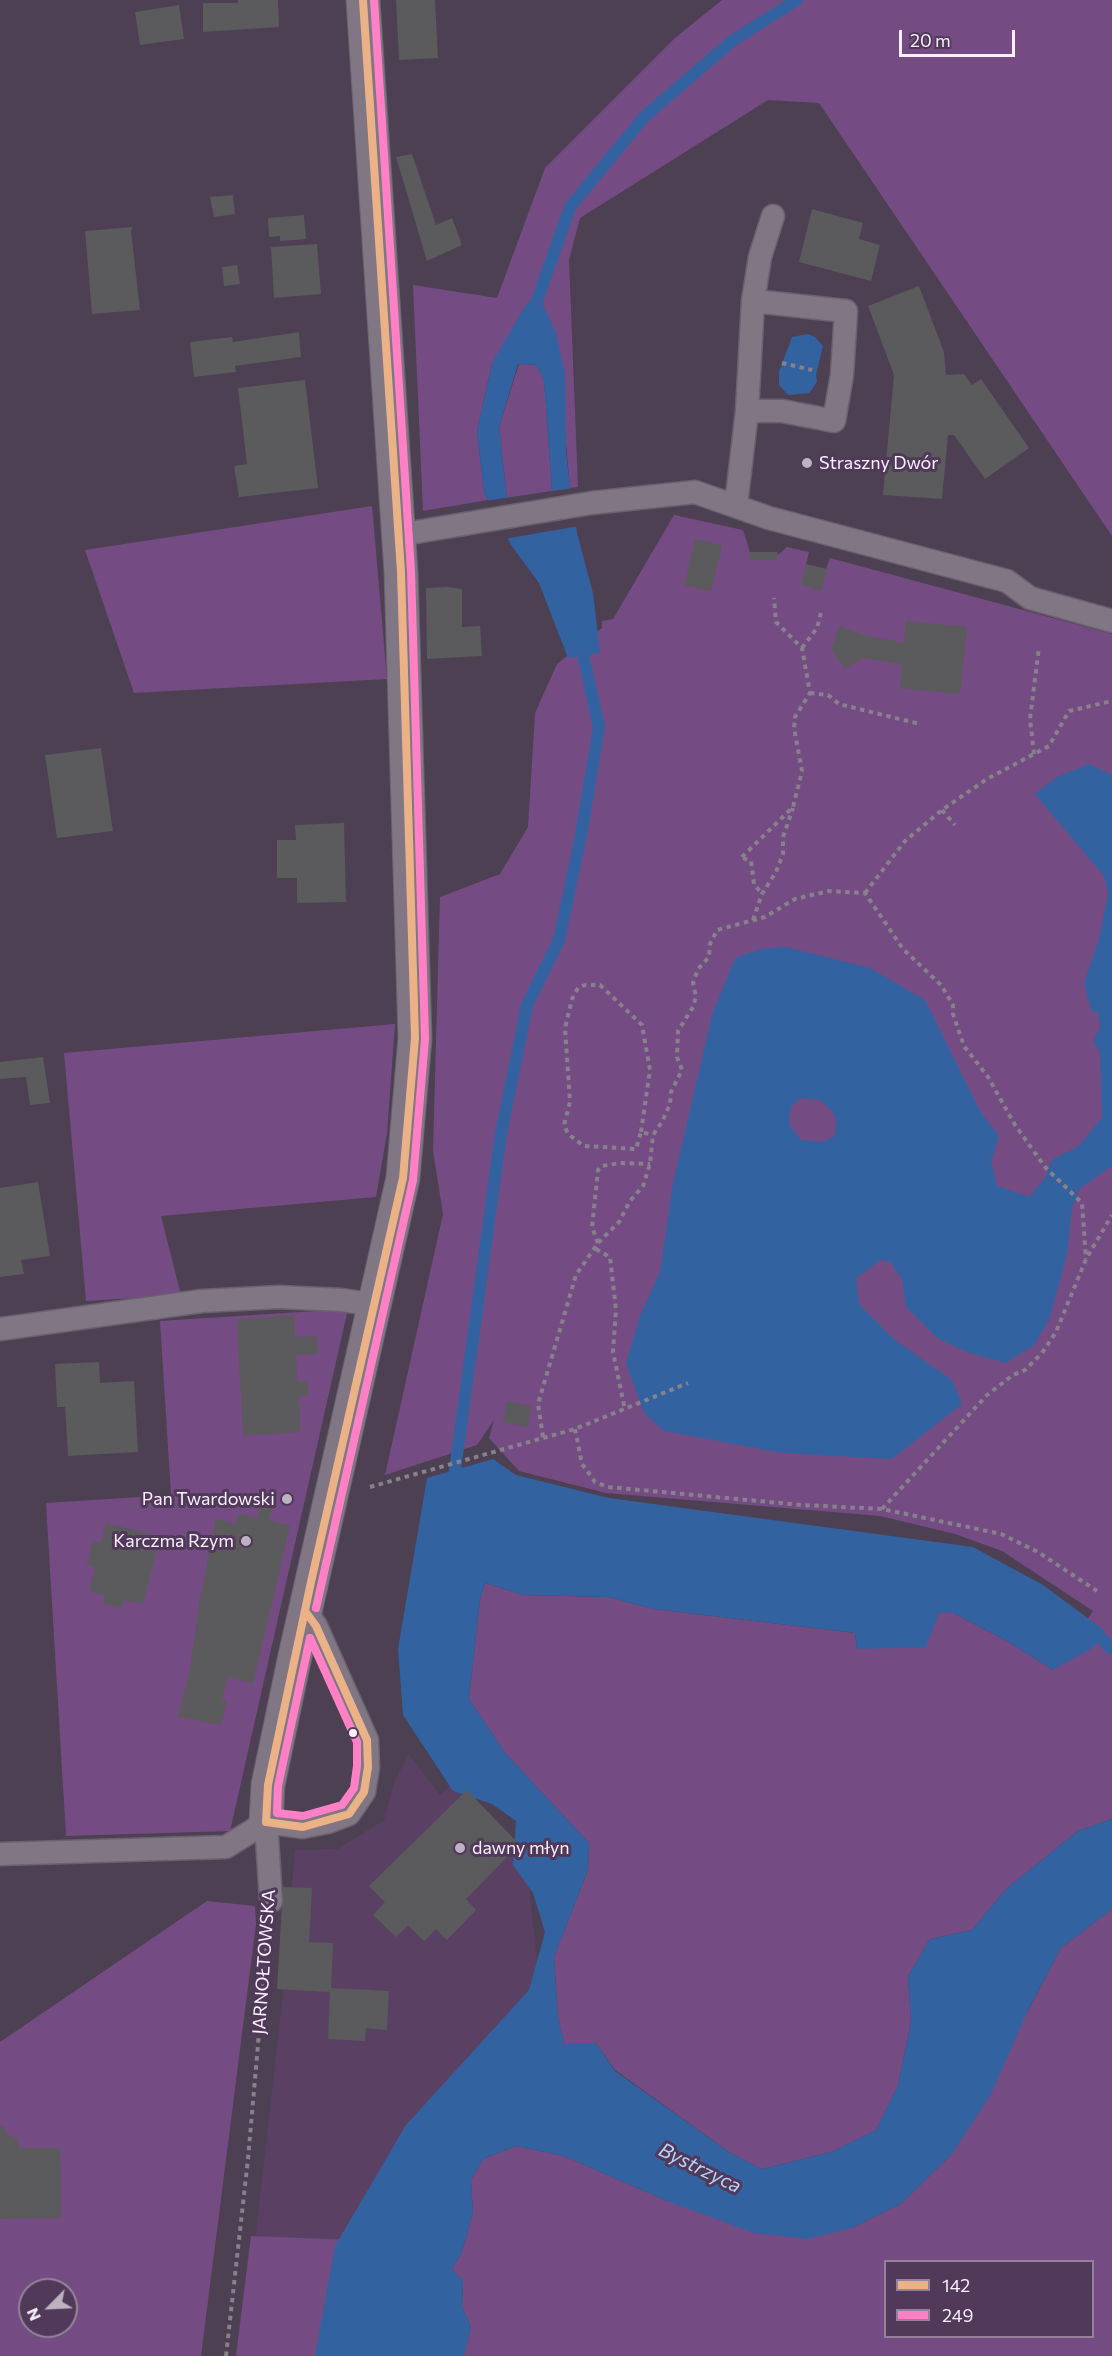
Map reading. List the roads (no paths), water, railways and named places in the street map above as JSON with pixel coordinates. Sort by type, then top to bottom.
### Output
[{"type":"street","name":"JARNOŁTOWSKA","points":[[266,1822],[268,1785],[305,1611],[403,1178],[415,1038],[398,535],[363,0]]},
{"type":"lane","points":[[736,505],[747,411],[753,301],[760,257],[773,216]]},
{"type":"lane","points":[[747,411],[782,411],[834,421],[842,375],[846,311],[753,301]]},
{"type":"lane","points":[[398,535],[591,503],[695,492],[736,505],[769,519],[1007,580],[1030,598],[1112,621]]},
{"type":"lane","points":[[0,1329],[202,1301],[279,1297],[342,1300],[375,1305]]},
{"type":"lane","points":[[0,1854],[226,1847],[266,1822],[303,1827],[328,1822],[349,1814],[364,1792],[368,1767],[367,1740],[316,1626],[305,1611]]},
{"type":"lane","name":"JARNOŁTOWSKA","points":[[266,1822],[271,1901]]},
{"type":"water","points":[[528,301],[543,305],[556,333],[565,374],[566,450],[569,479],[577,533],[593,593],[600,653],[568,658],[539,583],[511,545],[484,492],[477,432],[492,363]],"holes":[[[518,364],[536,365],[544,380],[552,491],[507,498],[499,427]]]},
{"type":"water","points":[[808,334],[815,337],[823,346],[816,375],[817,382],[809,393],[788,395],[779,385],[779,372],[792,337]]},
{"type":"water","points":[[1089,764],[1112,775],[1112,1166],[1079,1189],[1072,1208],[1067,1254],[1049,1320],[1034,1345],[1006,1363],[969,1353],[937,1338],[906,1307],[902,1279],[890,1262],[881,1260],[856,1278],[859,1304],[895,1340],[952,1380],[962,1404],[892,1459],[783,1453],[664,1431],[644,1413],[626,1363],[641,1314],[660,1272],[673,1183],[712,1015],[735,958],[760,949],[786,947],[870,968],[925,1000],[980,1111],[999,1136],[991,1162],[997,1186],[1029,1197],[1045,1178],[1052,1160],[1079,1146],[1102,1117],[1100,1053],[1093,1041],[1100,1028],[1098,1013],[1091,1010],[1084,983],[1099,939],[1108,893],[1104,876],[1035,794],[1057,777]],"holes":[[[800,1098],[820,1100],[833,1112],[836,1120],[835,1136],[822,1142],[801,1140],[791,1127],[789,1119],[791,1107]]]},
{"type":"water","name":"Bystrzyca","points":[[493,1459],[516,1475],[609,1498],[973,1547],[1043,1585],[1105,1631],[1094,1647],[1053,1670],[1007,1641],[953,1613],[939,1613],[926,1647],[857,1649],[855,1633],[654,1609],[608,1597],[523,1595],[485,1583],[480,1600],[469,1699],[506,1754],[589,1843],[588,1870],[554,1957],[558,2017],[564,2043],[596,2043],[615,2071],[729,2152],[762,2169],[831,2152],[876,2130],[898,2085],[911,2022],[908,1976],[930,1939],[972,1930],[1006,1889],[1078,1831],[1112,1819],[1112,1909],[1061,1948],[1028,2010],[991,2094],[952,2154],[902,2203],[852,2228],[807,2239],[754,2233],[667,2201],[564,2156],[516,2146],[483,2159],[471,2180],[473,2213],[462,2252],[452,2269],[463,2281],[462,2306],[471,2328],[464,2356],[315,2356],[335,2246],[406,2125],[529,1990],[545,1932],[533,1893],[513,1865],[516,1821],[492,1804],[453,1791],[403,1715],[398,1649],[427,1478]]},
{"type":"waterway","points":[[531,318],[570,207],[644,117],[732,41],[797,0]]},
{"type":"waterway","points":[[453,1484],[501,1133],[527,1005],[559,940],[581,835],[599,727],[580,641]]},
{"type":"waterway","points":[[1101,1638],[1112,1649]]},
{"type":"place","name":"Straszny Dwór","points":[[807,463]]},
{"type":"place","name":"Pan Twardowski","points":[[287,1499]]},
{"type":"place","name":"Karczma Rzym","points":[[246,1541]]},
{"type":"place","name":"dawny młyn","points":[[460,1848]]}]
